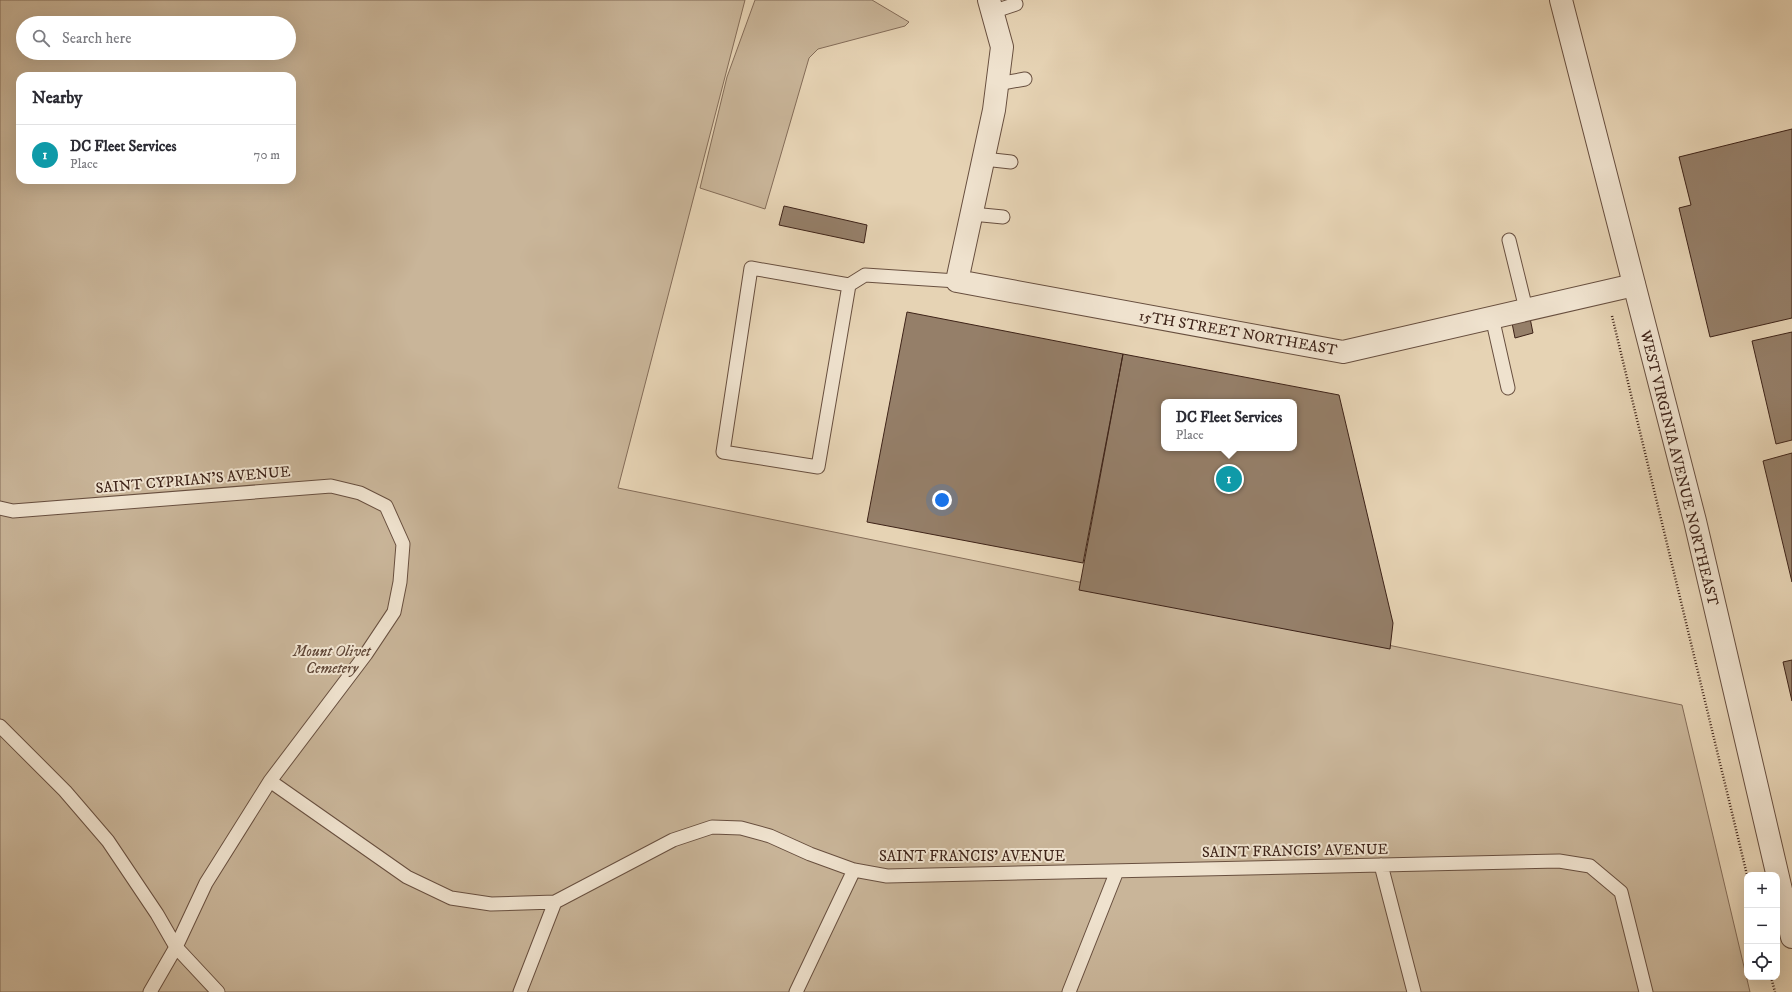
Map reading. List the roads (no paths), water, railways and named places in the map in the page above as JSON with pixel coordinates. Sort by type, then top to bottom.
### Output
[{"type":"street","name":"WEST VIRGINIA AVENUE NORTHEAST","points":[[1561,0],[1695,521],[1792,937]]},
{"type":"street","points":[[957,281],[994,110],[1002,47],[991,6]]},
{"type":"street","name":"15TH STREET NORTHEAST","points":[[957,281],[1343,352],[1634,285]]},
{"type":"lane","points":[[991,6],[1016,4]]},
{"type":"lane","points":[[997,84],[1025,79]]},
{"type":"lane","points":[[984,159],[1011,162]]},
{"type":"lane","points":[[972,214],[1003,218]]},
{"type":"lane","points":[[1509,240],[1526,309]]},
{"type":"lane","points":[[849,285],[818,467],[723,452],[751,268],[849,285],[865,275],[957,281]]},
{"type":"lane","points":[[1492,317],[1508,388]]},
{"type":"lane","name":"SAINT CYPRIAN'S AVENUE","points":[[0,508],[13,511],[331,486],[360,493],[386,506],[403,544],[400,582],[394,612],[366,654],[270,781]]},
{"type":"lane","points":[[0,726],[65,791],[108,841],[157,914],[176,947],[218,992]]},
{"type":"lane","points":[[150,992],[176,947],[206,883],[270,781]]},
{"type":"lane","name":"SAINT FRANCIS' AVENUE","points":[[270,781],[407,877],[451,898],[491,904],[555,902],[674,840],[712,827],[741,828],[770,836],[810,854],[854,870],[887,876],[1559,861],[1590,866],[1621,892],[1646,992]]},
{"type":"lane","points":[[1381,865],[1414,992]]},
{"type":"lane","points":[[796,992],[854,870]]},
{"type":"lane","points":[[1068,992],[1117,871]]},
{"type":"lane","points":[[520,992],[555,902]]},
{"type":"place","name":"DC Fleet Services","points":[[1229,479]]},
{"type":"park label","name":"Mount Olivet Cemetery","points":[[332,660]]}]
